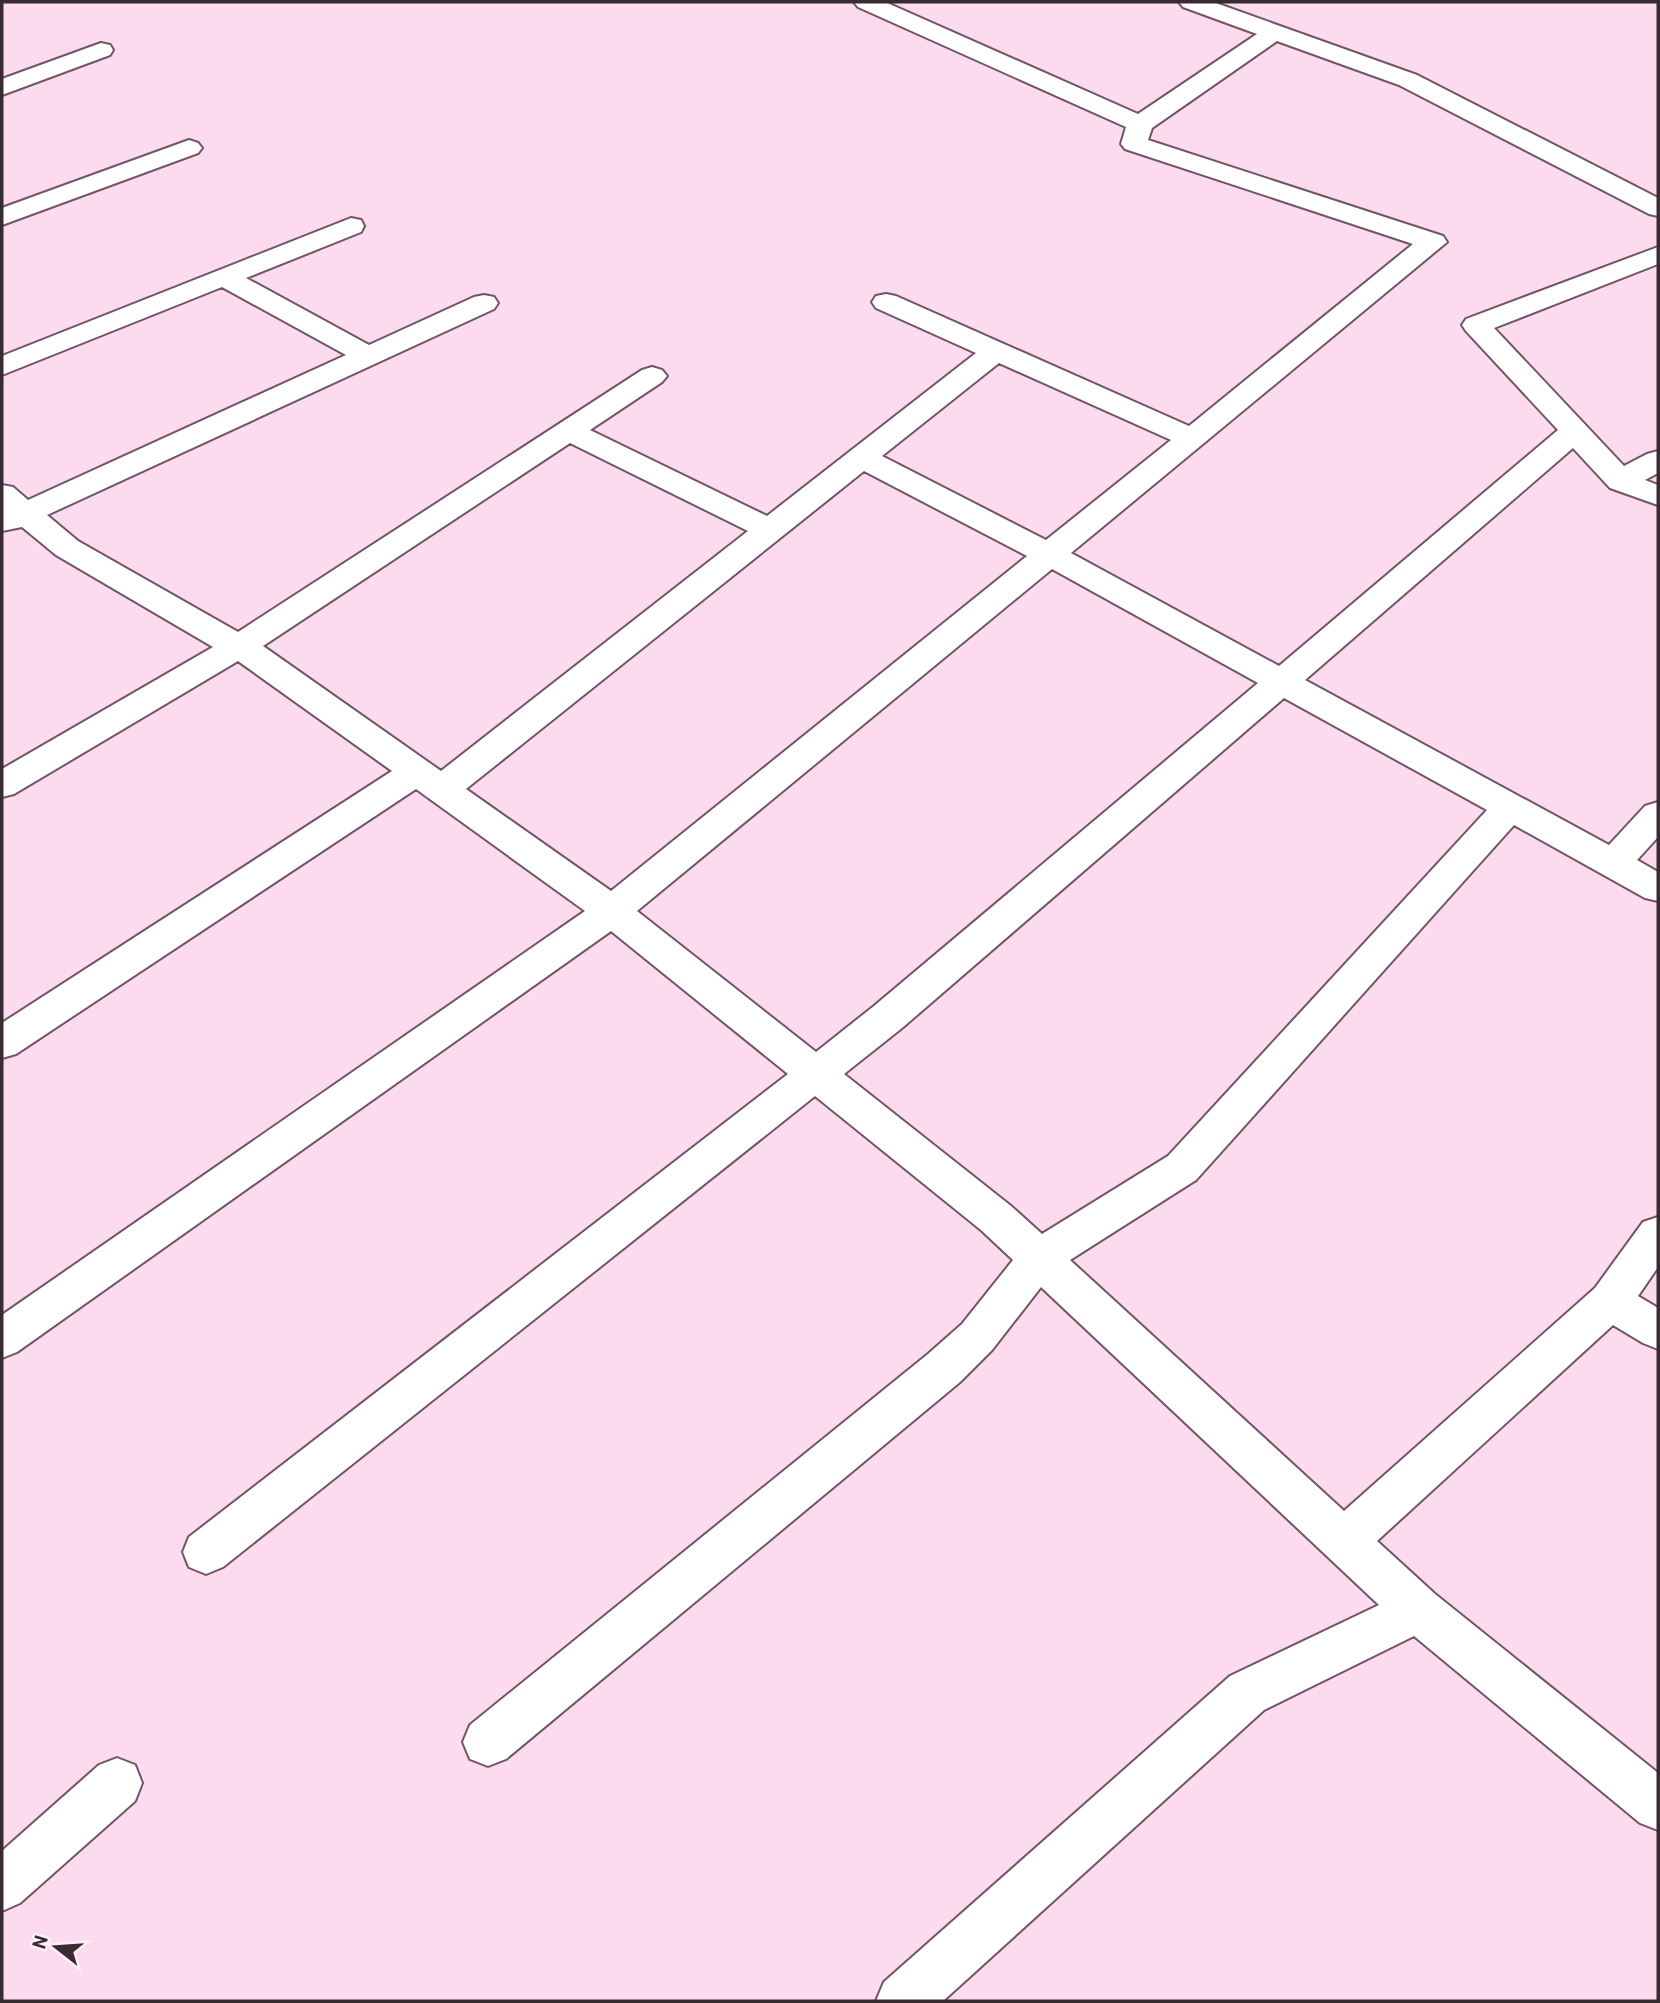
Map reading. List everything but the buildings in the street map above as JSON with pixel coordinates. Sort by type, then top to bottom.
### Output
[{"type":"street","points":[[866,2],[1140,124]]},
{"type":"street","points":[[1191,2],[1408,80],[1658,208]]},
{"type":"street","points":[[2,1339],[612,911],[1433,242],[1135,144],[1140,124],[1275,32]]},
{"type":"street","points":[[2,88],[101,50]]},
{"type":"street","points":[[2,217],[189,148]]},
{"type":"street","points":[[2,366],[351,226]]},
{"type":"street","points":[[1658,256],[1476,325],[1621,481],[1658,496]]},
{"type":"street","points":[[225,277],[368,356]]},
{"type":"street","points":[[886,302],[1192,438]]},
{"type":"street","points":[[10,510],[368,356],[484,303]]},
{"type":"street","points":[[2,1043],[429,781],[770,530],[996,351]]},
{"type":"street","points":[[2,785],[238,647],[652,376]]},
{"type":"street","points":[[568,431],[770,530]]},
{"type":"street","points":[[206,1552],[888,1017],[1575,431]]},
{"type":"street","points":[[862,458],[1050,555],[1658,888]]},
{"type":"street","points":[[1621,481],[1658,460]]},
{"type":"street","points":[[10,510],[67,548],[238,647],[612,911],[996,1218],[1418,1609],[1658,1805]]},
{"type":"street","points":[[488,1742],[944,1368],[977,1336],[1040,1258],[1182,1168],[1510,807]]},
{"type":"street","points":[[1613,863],[1658,815]]},
{"type":"street","points":[[1343,1541],[1610,1301],[1658,1234]]},
{"type":"street","points":[[1610,1301],[1658,1330]]},
{"type":"street","points":[[903,2001],[1247,1693],[1418,1609]]},
{"type":"street","points":[[2,1885],[117,1783]]}]
